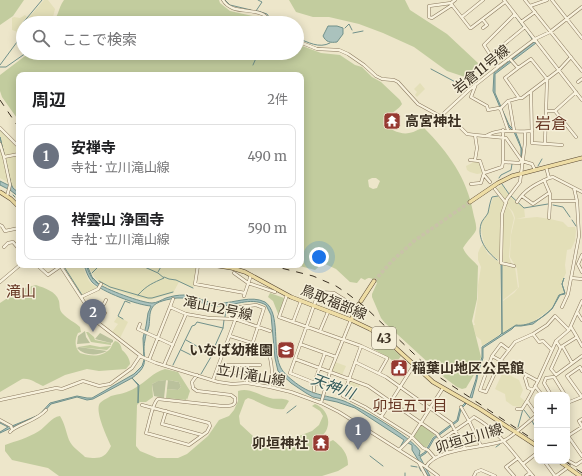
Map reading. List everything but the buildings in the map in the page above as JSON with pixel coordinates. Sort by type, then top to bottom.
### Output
[{"type":"main road","points":[[470,202],[503,180],[521,173],[582,158]]},
{"type":"main road","points":[[0,192],[16,204]]},
{"type":"main road","name":"鳥取福部線","points":[[232,268],[251,275],[287,295],[370,329],[385,338],[430,380],[516,431],[534,444]]},
{"type":"main road","points":[[351,320],[359,304],[374,281]]},
{"type":"main road","points":[[563,464],[580,476]]},
{"type":"street","points":[[223,0],[226,4],[233,8],[263,14],[265,16]]},
{"type":"street","points":[[452,4],[429,6],[429,17],[432,18],[452,4],[455,0]]},
{"type":"street","points":[[462,17],[483,0]]},
{"type":"street","points":[[525,0],[582,72]]},
{"type":"street","points":[[530,6],[548,0]]},
{"type":"street","points":[[552,0],[582,38]]},
{"type":"street","points":[[452,4],[471,28],[505,1],[582,100]]},
{"type":"street","name":"岩倉11号線","points":[[441,116],[476,84],[535,40],[550,32],[582,7]]},
{"type":"street","points":[[521,22],[535,12]]},
{"type":"street","points":[[498,67],[484,45],[515,14]]},
{"type":"street","points":[[482,20],[488,24],[483,28]]},
{"type":"street","points":[[490,56],[525,27]]},
{"type":"street","points":[[304,44],[317,49],[339,50],[348,54],[364,65],[376,76],[382,79],[394,80],[398,82],[418,104],[460,127],[468,134],[475,136],[504,137],[510,141],[522,161]]},
{"type":"street","points":[[476,84],[471,97],[486,106],[488,110],[501,108],[509,101],[522,98],[531,92],[559,70],[571,57]]},
{"type":"street","points":[[510,58],[518,68]]},
{"type":"street","points":[[519,98],[505,78],[531,59],[547,79],[545,144]]},
{"type":"street","points":[[578,82],[582,79]]},
{"type":"street","points":[[531,92],[532,143],[562,145]]},
{"type":"street","points":[[546,111],[555,111],[576,92]]},
{"type":"street","points":[[509,101],[513,130]]},
{"type":"street","points":[[501,108],[508,130]]},
{"type":"street","points":[[555,111],[576,137]]},
{"type":"street","points":[[0,128],[16,144]]},
{"type":"street","points":[[486,136],[503,130],[525,132],[532,131]]},
{"type":"street","points":[[484,174],[502,167],[503,130]]},
{"type":"street","points":[[514,266],[501,262],[502,221],[509,196],[520,182],[525,132]]},
{"type":"street","points":[[475,136],[477,148],[475,160]]},
{"type":"street","points":[[0,144],[10,186],[7,196]]},
{"type":"street","points":[[4,157],[16,155]]},
{"type":"street","points":[[470,160],[480,161],[484,174],[490,182]]},
{"type":"street","points":[[503,162],[520,163],[522,161],[532,164],[536,170]]},
{"type":"street","points":[[546,167],[550,178]]},
{"type":"street","points":[[471,184],[482,182],[484,174]]},
{"type":"street","points":[[517,202],[531,187],[553,177],[582,192]]},
{"type":"street","points":[[544,180],[550,193],[549,218]]},
{"type":"street","points":[[562,307],[568,294],[579,236],[578,207],[574,188]]},
{"type":"street","points":[[495,189],[506,203]]},
{"type":"street","points":[[522,196],[533,204],[550,193]]},
{"type":"street","points":[[550,201],[577,201]]},
{"type":"street","points":[[578,207],[582,210]]},
{"type":"street","points":[[7,225],[1,226],[5,231],[16,229]]},
{"type":"street","points":[[4,247],[8,243],[13,242],[16,246]]},
{"type":"street","points":[[578,262],[582,255]]},
{"type":"street","points":[[574,261],[578,262]]},
{"type":"street","points":[[578,262],[582,272]]},
{"type":"street","points":[[0,282],[16,268]]},
{"type":"street","points":[[40,268],[48,275],[58,268]]},
{"type":"street","name":"立川滝山線","points":[[62,268],[97,322],[141,356],[164,365],[213,380],[232,384],[247,383],[270,387],[291,392],[321,403],[339,412],[426,466],[438,476]]},
{"type":"street","points":[[198,268],[195,284],[244,295],[251,275]]},
{"type":"street","points":[[234,273],[248,283],[275,292]]},
{"type":"street","points":[[571,278],[582,279]]},
{"type":"street","points":[[80,297],[91,293],[100,286]]},
{"type":"street","points":[[325,387],[290,373],[319,292],[331,292],[353,305],[359,304]]},
{"type":"street","points":[[287,295],[278,316],[361,346],[387,358],[379,373]]},
{"type":"street","points":[[170,307],[173,299]]},
{"type":"street","points":[[90,313],[99,308],[106,300]]},
{"type":"street","points":[[293,322],[301,300]]},
{"type":"street","points":[[316,300],[348,312],[353,305]]},
{"type":"street","points":[[517,409],[522,409],[527,401],[556,342],[569,330],[582,301]]},
{"type":"street","points":[[213,380],[226,344],[230,336],[240,307],[256,305],[264,307],[250,351],[226,344]]},
{"type":"street","name":"滝山12号線","points":[[148,359],[170,307],[186,314],[209,318],[235,319],[270,331]]},
{"type":"street","points":[[99,308],[106,313]]},
{"type":"street","points":[[320,332],[329,311]]},
{"type":"street","points":[[577,312],[582,320]]},
{"type":"street","points":[[164,365],[186,314]]},
{"type":"street","points":[[509,350],[501,344],[492,356],[480,390],[486,392],[501,360],[509,350],[515,342],[533,334],[555,316],[569,330]]},
{"type":"street","points":[[321,403],[330,372],[351,320]]},
{"type":"street","points":[[140,324],[138,329],[173,345]]},
{"type":"street","points":[[571,326],[582,346]]},
{"type":"street","points":[[533,334],[539,342],[543,341],[552,350]]},
{"type":"street","points":[[230,336],[268,348],[272,364],[272,380],[270,387]]},
{"type":"street","points":[[563,392],[551,368],[561,347],[577,338]]},
{"type":"street","points":[[556,342],[563,347],[572,363]]},
{"type":"street","points":[[300,344],[336,357]]},
{"type":"street","points":[[361,346],[343,396],[381,417],[411,437],[423,448],[427,449],[435,458]]},
{"type":"street","points":[[314,391],[314,383],[325,353]]},
{"type":"street","points":[[0,400],[56,388],[62,389],[83,382],[99,386],[110,384],[132,368],[141,356]]},
{"type":"street","points":[[492,356],[538,381]]},
{"type":"street","points":[[549,392],[544,383],[546,378],[555,376],[582,356]]},
{"type":"street","points":[[295,359],[368,386],[438,435],[448,453]]},
{"type":"street","points":[[355,362],[379,373],[452,424],[465,449]]},
{"type":"street","points":[[220,363],[260,365]]},
{"type":"street","points":[[226,364],[225,373],[248,373]]},
{"type":"street","points":[[247,383],[248,365]]},
{"type":"street","points":[[381,417],[414,365]]},
{"type":"street","points":[[582,371],[580,367],[567,376],[581,398],[582,403]]},
{"type":"street","points":[[142,405],[153,408],[166,411],[209,423],[210,426],[207,432],[189,445],[146,433],[153,408],[154,401],[158,399],[222,406],[230,406],[236,403],[236,398],[231,395],[197,391],[193,388],[192,382],[197,375]]},
{"type":"street","points":[[527,375],[525,378],[528,388],[533,390]]},
{"type":"street","points":[[535,386],[540,392]]},
{"type":"street","points":[[399,450],[407,443],[443,388]]},
{"type":"street","points":[[570,401],[581,398]]},
{"type":"street","points":[[527,401],[534,412]]},
{"type":"street","points":[[462,407],[481,446]]},
{"type":"street","points":[[0,420],[11,429],[36,419],[46,410]]},
{"type":"street","points":[[166,411],[162,424],[202,435]]},
{"type":"street","points":[[441,440],[474,418],[491,429],[505,441],[533,476]]},
{"type":"street","name":"卯垣立川線","points":[[426,466],[435,458],[448,453],[505,441],[534,418]]},
{"type":"street","points":[[570,433],[582,426],[579,421],[582,419]]},
{"type":"street","points":[[570,437],[582,456]]},
{"type":"street","points":[[523,464],[534,455]]},
{"type":"street","points":[[514,476],[506,467],[518,458]]},
{"type":"street","points":[[570,462],[574,465],[582,461]]},
{"type":"street","points":[[419,463],[426,476]]},
{"type":"street","points":[[546,464],[556,476],[567,468]]},
{"type":"street","points":[[474,476],[476,472],[481,470],[487,474],[495,476]]},
{"type":"street","points":[[561,472],[565,476]]},
{"type":"street","points":[[526,476],[530,473]]},
{"type":"shaded area","points":[[44,0],[48,0],[55,9],[53,16],[30,16]]},
{"type":"shaded area","points":[[16,17],[16,31],[12,30],[12,18]]},
{"type":"shaded area","points":[[420,83],[425,89],[417,97],[415,95],[417,92],[414,89]]},
{"type":"shaded area","points":[[0,130],[16,145],[16,154],[4,155],[0,141]]},
{"type":"shaded area","points":[[0,147],[9,183],[0,178]]},
{"type":"shaded area","points":[[16,156],[16,189],[11,185],[4,158]]},
{"type":"shaded area","points":[[472,161],[479,162],[483,173],[477,174],[467,170],[466,166],[472,163]]},
{"type":"shaded area","points":[[502,185],[509,195],[506,201],[496,189]]},
{"type":"shaded area","points":[[499,196],[505,204],[503,209],[501,262],[488,252],[484,244],[481,230],[482,222],[487,215],[493,198]]},
{"type":"shaded area","points":[[510,196],[524,208],[525,217],[516,219],[537,217],[550,219],[563,222],[568,227],[575,227],[576,231],[575,241],[571,249],[567,250],[565,265],[566,273],[561,284],[564,293],[559,295],[551,309],[531,323],[516,325],[502,334],[503,301],[514,293],[519,287],[517,269],[510,257],[511,235],[515,218],[513,212],[506,204]]},
{"type":"shaded area","points":[[506,204],[514,218],[509,257],[512,265],[502,262],[502,221]]},
{"type":"shaded area","points":[[483,244],[488,254],[500,263],[501,333],[482,346],[481,340],[476,336],[473,325],[475,325],[474,322],[481,267],[478,260],[478,253]]},
{"type":"shaded area","points":[[502,263],[515,267],[518,288],[503,300]]},
{"type":"shaded area","points":[[64,268],[83,268],[89,281],[97,288],[82,296]]},
{"type":"shaded area","points":[[90,268],[197,268],[193,288],[179,282],[173,293],[150,300],[135,297],[104,286],[95,278]]},
{"type":"shaded area","points":[[118,316],[128,322],[120,338],[112,332],[118,324],[114,322]]},
{"type":"shaded area","points":[[335,362],[346,366],[342,375],[332,371]]},
{"type":"shaded area","points":[[504,372],[519,380],[523,390],[520,397],[525,401],[521,407],[513,406],[506,401],[505,394],[495,389]]},
{"type":"shaded area","points":[[350,381],[360,384],[353,400],[345,397]]},
{"type":"green space","points":[[0,0],[24,0],[13,16],[0,25]]},
{"type":"green space","points":[[64,0],[219,0],[220,3],[230,11],[253,16],[57,16]]},
{"type":"green space","points":[[289,0],[405,0],[410,10],[447,34],[478,63],[475,70],[465,77],[447,71],[414,47],[383,33],[359,24],[329,17],[313,17],[296,12]]},
{"type":"green space","points":[[304,47],[321,53],[340,55],[355,65],[362,67],[372,77],[381,82],[400,100],[402,104],[389,117],[388,125],[390,128],[397,132],[411,133],[424,128],[441,146],[455,166],[470,200],[476,230],[463,248],[468,256],[478,266],[477,299],[472,321],[481,357],[475,373],[466,388],[462,389],[457,387],[445,378],[385,323],[381,318],[372,297],[377,283],[373,279],[368,278],[365,280],[361,278],[357,283],[350,282],[336,269],[323,263],[315,270],[304,267],[304,72],[16,72],[16,117],[2,97],[0,91],[0,75],[20,60],[304,60]],"holes":[[[376,178],[380,181],[377,188],[373,189],[369,187],[368,180]]]},
{"type":"green space","points":[[36,285],[49,290],[55,295],[59,301],[62,313],[80,327],[81,332],[78,333],[76,343],[80,353],[92,355],[103,354],[110,349],[115,341],[118,342],[129,360],[130,364],[126,369],[99,371],[87,369],[65,375],[43,386],[30,380],[22,379],[0,392],[0,303],[21,289]]},
{"type":"green space","points":[[270,293],[284,298],[279,316],[273,301],[268,297]]},
{"type":"green space","points":[[85,331],[86,337],[90,343],[77,344],[78,336]]},
{"type":"green space","points":[[86,332],[94,337],[95,340],[111,343],[111,345],[91,342]]},
{"type":"green space","points":[[100,333],[113,340],[113,342],[111,343],[95,339]]},
{"type":"green space","points":[[376,338],[382,340],[401,356],[396,363],[372,348]]},
{"type":"green space","points":[[90,345],[100,347],[111,346],[107,350],[78,347]]},
{"type":"green space","points":[[77,348],[107,351],[99,354],[87,354],[80,351]]},
{"type":"green space","points":[[165,369],[178,372],[190,391],[187,400],[186,398],[186,400],[166,398],[167,389],[178,390],[181,387],[179,382],[165,380],[152,384],[153,397],[146,402],[140,402],[137,405],[136,446],[140,451],[157,458],[178,458],[187,454],[208,436],[219,420],[229,416],[234,410],[238,401],[238,391],[246,390],[270,398],[289,401],[284,409],[274,409],[252,399],[248,398],[245,400],[239,416],[240,424],[254,437],[266,441],[280,438],[288,439],[312,431],[319,425],[323,416],[320,411],[312,406],[315,404],[322,408],[328,418],[328,427],[317,442],[317,446],[321,446],[333,440],[344,451],[347,457],[348,465],[338,471],[322,476],[59,476],[48,468],[12,460],[5,451],[5,445],[35,433],[42,429],[51,420],[60,416],[69,440],[76,449],[85,457],[97,458],[104,456],[111,446],[100,420],[98,409],[99,405],[102,401],[111,396],[132,390],[157,372]]},
{"type":"green space","points":[[166,380],[164,398],[154,396],[152,384],[158,381]]},
{"type":"green space","points":[[168,380],[179,382],[181,387],[178,390],[167,389]]},
{"type":"green space","points":[[421,424],[435,435],[427,447],[424,447],[413,436]]},
{"type":"water","points":[[328,26],[343,28],[343,34],[337,42],[328,42],[325,40],[323,36]]},
{"type":"water","points":[[534,42],[536,43],[495,74],[495,93],[509,125],[515,131],[519,141],[522,150],[521,158],[521,148],[514,132],[508,126],[493,91],[494,73]]},
{"type":"water","points":[[0,137],[11,184],[16,190],[16,195],[0,185],[0,181],[10,186]]},
{"type":"water","points":[[501,263],[502,263],[502,333]]},
{"type":"water","points":[[85,268],[87,268],[93,279],[101,286],[140,301],[154,303],[177,295],[184,295],[215,303],[226,303],[249,299],[265,302],[270,307],[273,314],[278,359],[283,372],[299,385],[311,392],[344,401],[385,423],[415,445],[420,451],[419,456],[425,452],[433,438],[457,420],[460,408],[465,403],[466,404],[461,409],[458,421],[434,439],[426,453],[420,457],[430,476],[428,476],[412,450],[412,445],[406,442],[399,449],[404,440],[355,408],[337,402],[313,397],[291,383],[278,371],[275,358],[271,315],[266,305],[260,302],[248,302],[216,306],[188,299],[177,298],[159,302],[152,308],[145,338],[144,360],[143,338],[148,313],[151,306],[137,303],[103,290],[92,282]]},
{"type":"water","points":[[565,293],[560,295],[552,309],[550,311],[559,295]]},
{"type":"water","points":[[540,318],[533,324],[515,326],[483,348],[483,358],[472,398],[470,397],[482,357],[482,347],[516,325],[531,323]]},
{"type":"water","points":[[144,360],[142,369],[132,378],[93,399],[87,400],[77,397],[51,404],[43,413],[39,415],[50,403],[77,396],[92,398],[134,374],[142,366]]},
{"type":"water","points":[[132,378],[139,385],[138,403],[138,385]]},
{"type":"water","points":[[37,416],[0,433],[8,427],[0,423],[0,421],[12,426]]},
{"type":"waterway","points":[[29,16],[42,0]]},
{"type":"waterway","points":[[225,0],[230,5],[251,10]]},
{"type":"waterway","points":[[256,11],[262,2],[258,0]]},
{"type":"waterway","points":[[258,11],[267,14],[268,16]]},
{"type":"waterway","points":[[515,16],[523,27]]},
{"type":"waterway","points":[[345,28],[349,24],[352,30]]},
{"type":"waterway","points":[[526,30],[532,39]]},
{"type":"waterway","points":[[353,33],[363,31]]},
{"type":"waterway","points":[[304,41],[318,45],[326,45],[330,43]]},
{"type":"waterway","points":[[0,65],[16,43]]},
{"type":"waterway","points":[[0,67],[6,67],[16,60]]},
{"type":"waterway","points":[[253,65],[255,60]]},
{"type":"waterway","points":[[431,69],[463,86]]},
{"type":"waterway","points":[[538,166],[542,159]]},
{"type":"waterway","points":[[499,178],[501,175],[511,170],[512,164]]},
{"type":"waterway","points":[[502,184],[509,194]]},
{"type":"waterway","points":[[497,260],[489,253],[483,244],[480,229],[488,213],[492,197],[498,196]]},
{"type":"waterway","points":[[511,196],[524,208],[548,204]]},
{"type":"waterway","points":[[553,205],[563,207],[570,217]]},
{"type":"waterway","points":[[572,220],[576,226]]},
{"type":"waterway","points":[[65,268],[82,295]]},
{"type":"waterway","name":"天神川","points":[[88,268],[92,277],[99,284]]},
{"type":"waterway","points":[[92,273],[97,268]]},
{"type":"waterway","points":[[138,295],[153,283],[164,278],[158,273],[147,268]]},
{"type":"waterway","points":[[158,272],[160,268]]},
{"type":"waterway","points":[[164,277],[176,280],[193,288]]},
{"type":"waterway","points":[[99,281],[110,287],[148,298],[173,292]]},
{"type":"waterway","points":[[123,319],[118,316],[125,301],[130,303]]},
{"type":"waterway","points":[[225,317],[226,309]]},
{"type":"waterway","points":[[201,374],[215,350],[214,348],[223,328],[224,320]]},
{"type":"waterway","points":[[173,365],[192,326],[197,322],[223,328]]},
{"type":"waterway","points":[[186,340],[209,353]]},
{"type":"waterway","points":[[181,350],[191,355]]},
{"type":"waterway","points":[[287,413],[296,406]]},
{"type":"waterway","points":[[518,427],[523,409]]},
{"type":"waterway","points":[[524,410],[530,418]]},
{"type":"waterway","points":[[532,421],[536,428]]},
{"type":"waterway","points":[[496,447],[500,444]]},
{"type":"waterway","points":[[370,456],[383,466]]},
{"type":"waterway","points":[[411,466],[417,467]]},
{"type":"waterway","points":[[419,467],[421,471]]},
{"type":"tunnel","points":[[374,281],[392,261],[414,241],[470,202]]},
{"type":"railway","points":[[0,100],[16,124]]},
{"type":"railway","points":[[281,268],[313,276],[336,286],[348,294],[365,307],[436,375],[534,440]]},
{"type":"railway","points":[[569,464],[582,473]]},
{"type":"place","name":"高宮神社","points":[[392,121]]},
{"type":"place","name":"祥雲山 浄国寺","points":[[93,332]]},
{"type":"place","name":"いなば幼稚園","points":[[286,350]]},
{"type":"place","name":"稲葉山地区公民館","points":[[399,368]]},
{"type":"place","name":"卯垣神社","points":[[321,443]]},
{"type":"place","name":"安禅寺","points":[[358,450]]},
{"type":"district","name":"岩倉","points":[[551,123]]},
{"type":"district","name":"滝山","points":[[21,291]]},
{"type":"district","name":"卯垣五丁目","points":[[410,405]]}]
